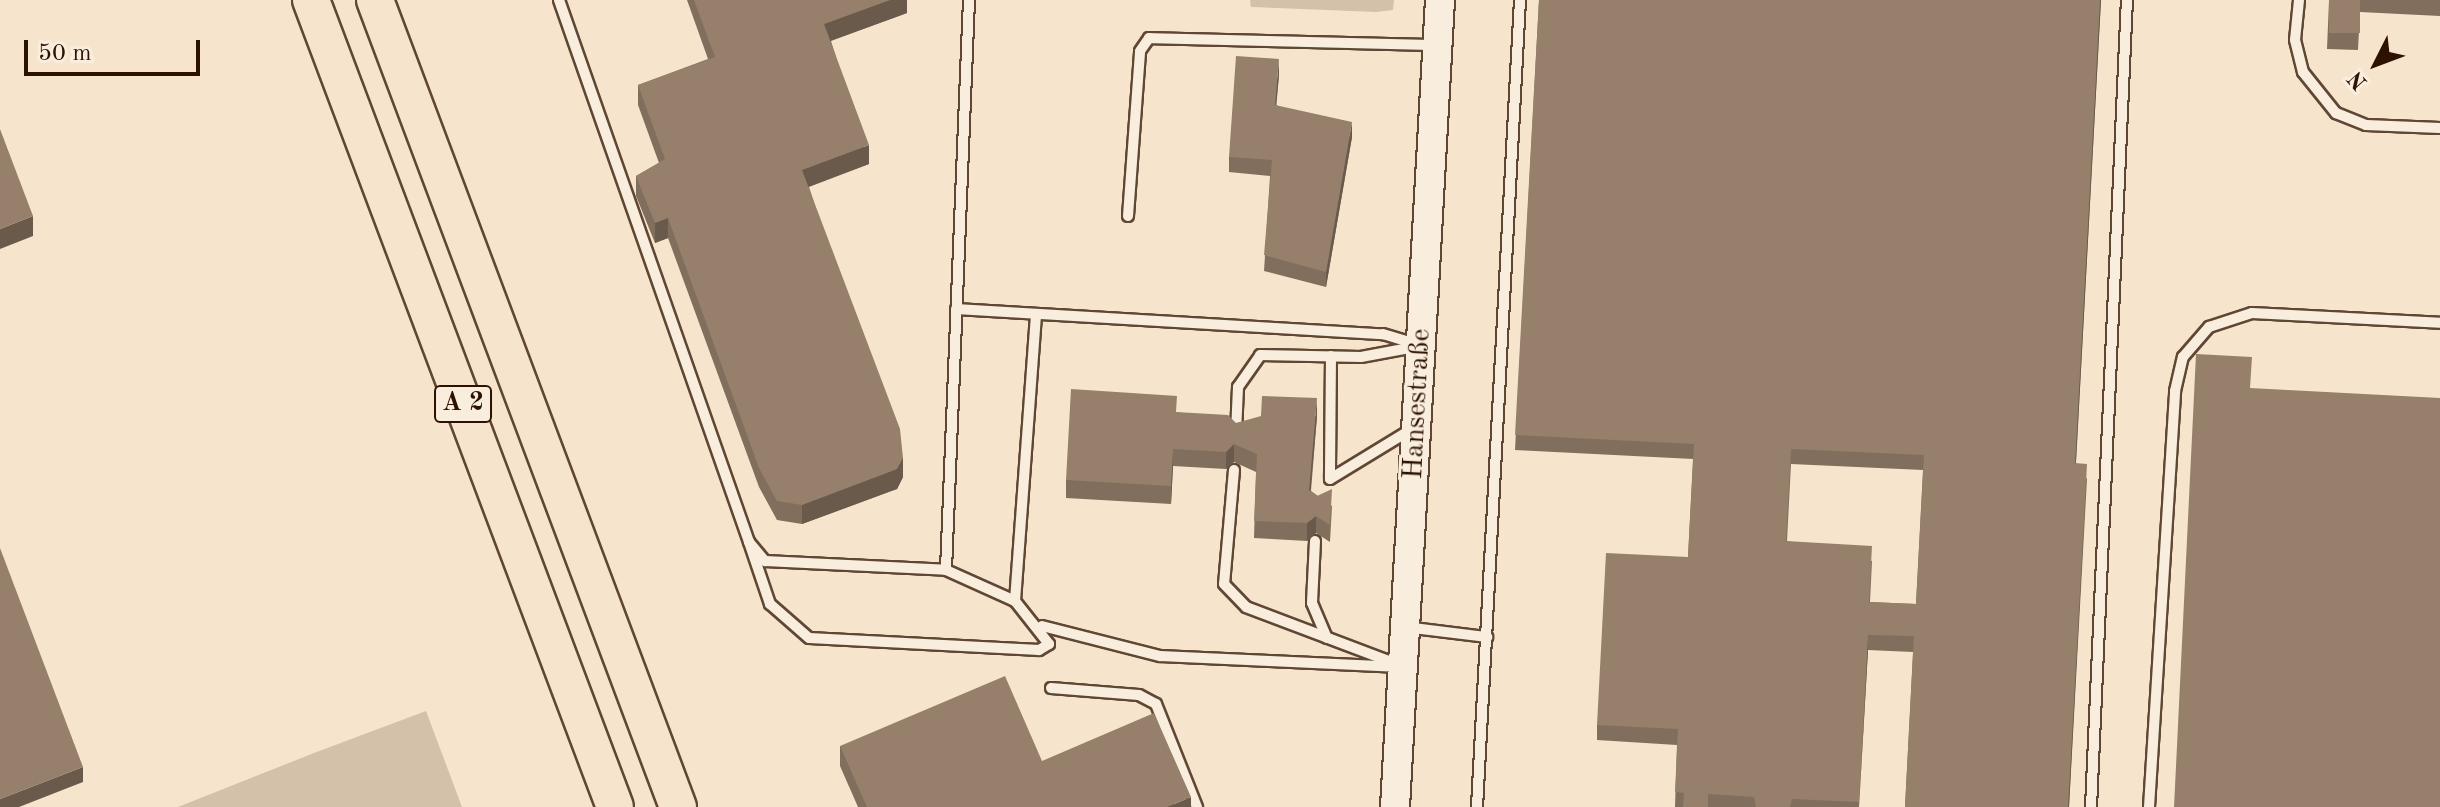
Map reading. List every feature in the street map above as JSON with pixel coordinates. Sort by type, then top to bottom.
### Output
[{"type":"highway","name":"A 2","points":[[311,0],[615,807]]},
{"type":"highway","name":"A 2","points":[[375,0],[678,807]]},
{"type":"main road","name":"Hansestraße","points":[[1395,807],[1440,0]]},
{"type":"lane","points":[[559,0],[770,604],[809,638],[1039,650],[1050,636],[1015,601],[946,570],[765,561],[749,542]]},
{"type":"lane","points":[[946,570],[969,0]]},
{"type":"lane","points":[[1477,807],[1520,0]]},
{"type":"lane","points":[[2091,807],[2127,0]]},
{"type":"lane","points":[[2299,0],[2295,40],[2303,72],[2336,113],[2366,125],[2440,128]]},
{"type":"lane","points":[[1128,216],[1140,51],[1149,38],[1438,45]]},
{"type":"lane","points":[[956,309],[1036,317],[1383,334],[1422,346]]},
{"type":"lane","points":[[2149,807],[2175,391],[2183,357],[2209,327],[2252,313],[2440,323]]},
{"type":"lane","points":[[1015,601],[1036,317]]},
{"type":"lane","points":[[1236,433],[1238,387],[1260,355],[1331,356],[1422,346]]},
{"type":"lane","points":[[1324,492],[1330,479],[1331,356]]},
{"type":"lane","points":[[1330,479],[1417,427]]},
{"type":"lane","points":[[1234,470],[1224,584],[1246,607],[1403,667]]},
{"type":"lane","points":[[1315,541],[1312,603],[1327,638]]},
{"type":"lane","points":[[1042,626],[1160,656],[1403,667]]},
{"type":"lane","points":[[1405,627],[1487,637]]},
{"type":"lane","points":[[1051,688],[1139,695],[1156,704],[1197,807]]},
{"type":"shaded area","points":[[1250,0],[1394,0],[1393,10],[1376,12],[1251,7]]},
{"type":"shaded area","points":[[426,711],[462,807],[178,807],[314,753]]},
{"type":"building","points":[[694,0],[890,0],[824,24],[869,145],[802,170],[900,429],[903,458],[897,469],[802,505],[777,501],[759,468],[668,218],[655,223],[636,176],[665,159],[638,85],[715,57]]},
{"type":"building","points":[[1539,0],[2100,0],[2075,463],[2087,464],[2068,807],[1905,807],[1914,636],[1868,635],[1859,802],[1792,799],[1790,807],[1756,807],[1754,797],[1708,794],[1708,807],[1683,807],[1684,793],[1675,792],[1678,729],[1597,725],[1606,553],[1688,557],[1694,444],[1515,435]],"holes":[[[1791,449],[1924,455],[1916,604],[1869,602],[1872,546],[1786,541]]]},
{"type":"building","points":[[2329,0],[2360,0],[2360,33],[2329,33]]},
{"type":"building","points":[[1236,56],[1279,59],[1275,105],[1352,122],[1326,272],[1264,255],[1272,160],[1229,157]]},
{"type":"building","points":[[0,129],[33,216],[0,229]]},
{"type":"building","points":[[2196,354],[2252,357],[2250,388],[2440,398],[2440,807],[2174,807]]},
{"type":"building","points":[[1071,389],[1177,396],[1176,412],[1228,415],[1236,423],[1261,416],[1262,396],[1317,398],[1309,490],[1317,496],[1332,489],[1330,525],[1316,516],[1307,523],[1254,521],[1257,454],[1234,444],[1226,452],[1173,449],[1171,486],[1066,480]]},
{"type":"building","points":[[0,548],[83,767],[0,799]]},
{"type":"building","points":[[1005,676],[1042,761],[1154,713],[1191,797],[1167,807],[867,807],[840,746]]}]
